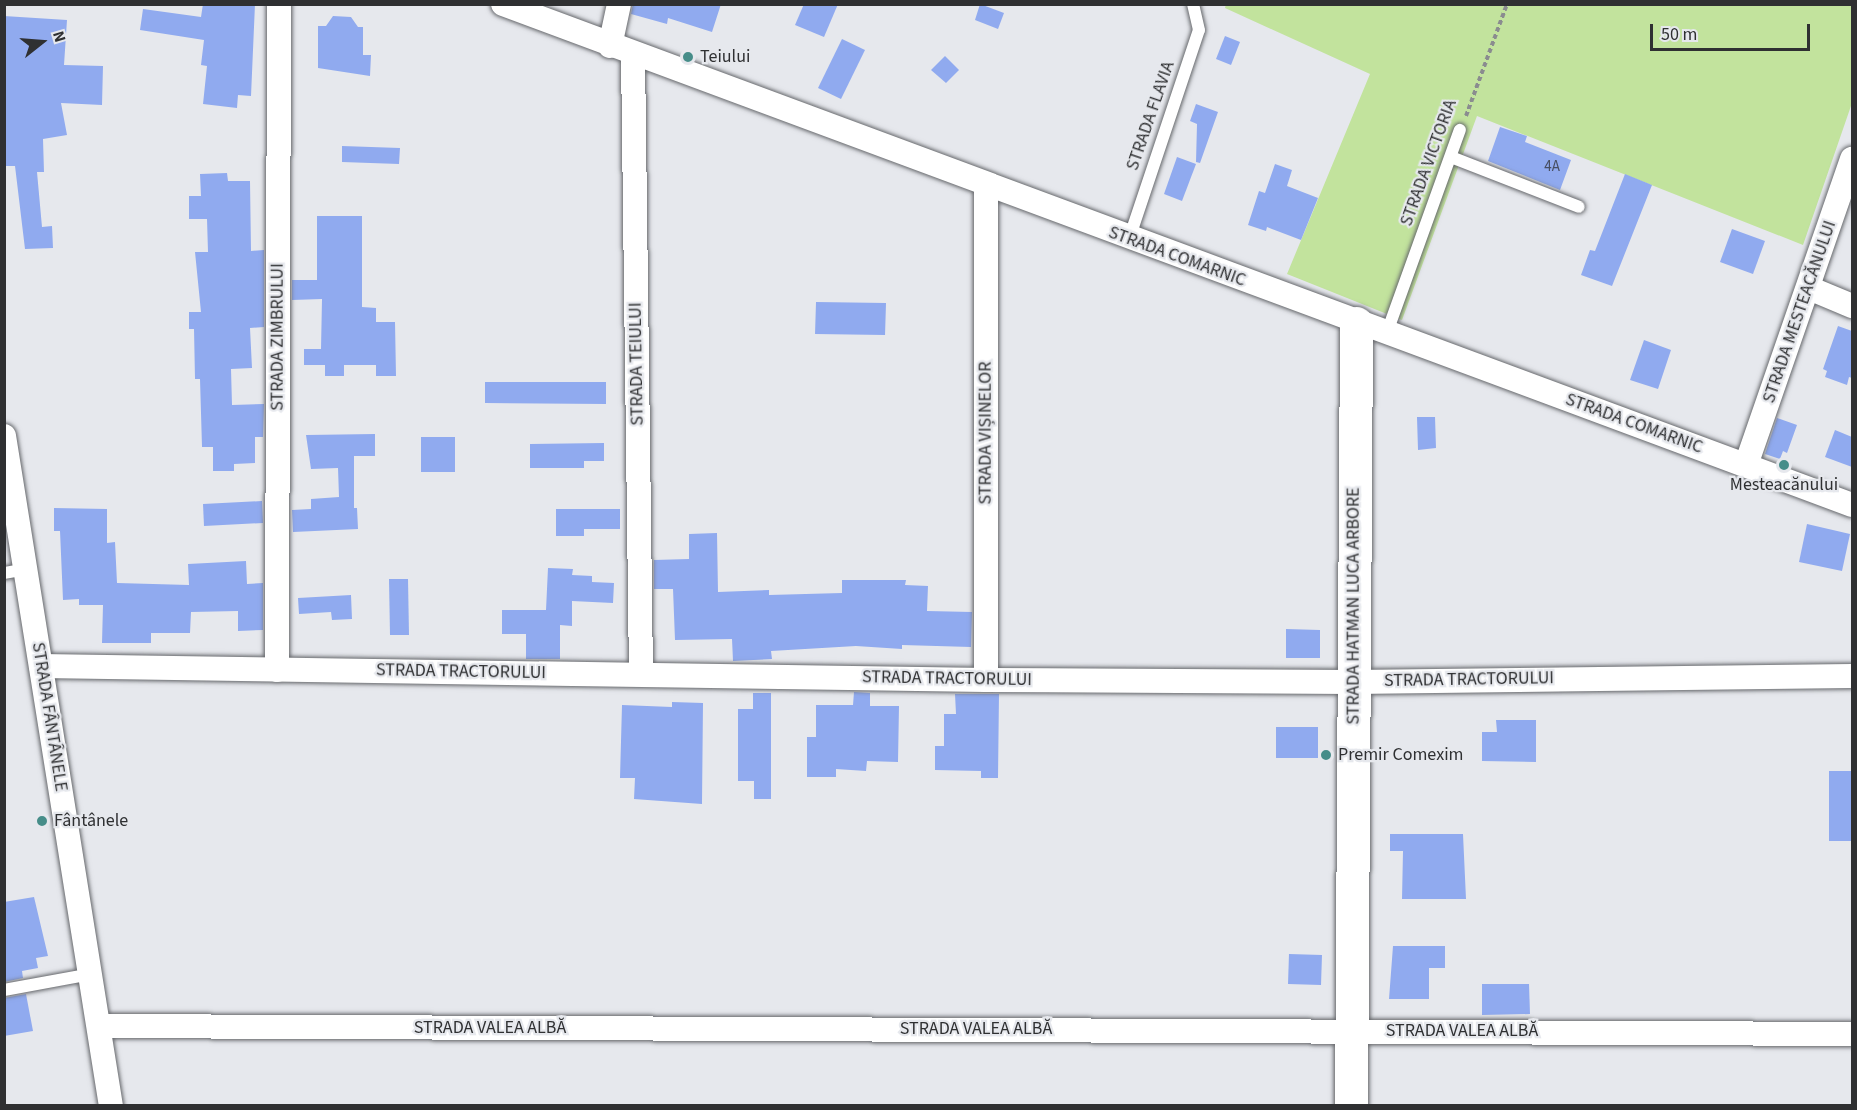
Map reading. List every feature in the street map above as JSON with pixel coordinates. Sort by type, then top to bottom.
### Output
[{"type":"street","name":"STRADA ZIMBRULUI","points":[[277,670],[279,4]]},
{"type":"street","name":"STRADA COMARNIC","points":[[503,4],[633,55],[1852,505]]},
{"type":"street","points":[[610,46],[619,4]]},
{"type":"street","name":"STRADA TEIULUI","points":[[633,55],[641,674]]},
{"type":"street","name":"STRADA MESTEACĂNULUI","points":[[1746,465],[1851,167]]},
{"type":"street","name":"STRADA VIȘINELOR","points":[[986,186],[986,680]]},
{"type":"street","points":[[1809,288],[1852,306]]},
{"type":"street","name":"STRADA HATMAN LUCA ARBORE","points":[[1351,1106],[1353,682],[1371,329]]},
{"type":"street","name":"STRADA FÂNTÂNELE","points":[[4,436],[15,571],[41,666],[111,1106]]},
{"type":"street","name":"STRADA TRACTORULUI","points":[[41,666],[986,680],[1353,682],[1852,676]]},
{"type":"street","name":"STRADA VALEA ALBĂ","points":[[99,1026],[1852,1034]]},
{"type":"lane","name":"STRADA FLAVIA","points":[[1129,238],[1199,30],[1193,4]]},
{"type":"lane","name":"STRADA VICTORIA","points":[[1371,329],[1451,157],[1460,130]]},
{"type":"lane","points":[[1451,157],[1579,207]]},
{"type":"lane","points":[[4,990],[91,974]]},
{"type":"path","name":"STRADA VICTORIA","points":[[1460,130],[1507,4]]},
{"type":"green space","points":[[1226,4],[1852,5],[1852,103],[1803,245],[1477,116],[1402,320],[1287,274],[1370,74],[1225,8]]},
{"type":"building","points":[[203,4],[255,4],[251,96],[238,95],[237,108],[203,104],[207,66],[201,65],[204,40],[140,30],[143,9],[201,17]]},
{"type":"building","points":[[633,4],[721,4],[712,32],[668,18],[667,24],[631,14]]},
{"type":"building","points":[[804,4],[838,4],[824,37],[795,25]]},
{"type":"building","points":[[980,4],[1004,13],[998,29],[975,20]]},
{"type":"building","points":[[4,16],[67,20],[64,65],[103,66],[102,105],[61,103],[67,135],[43,139],[44,172],[37,172],[42,227],[52,226],[53,248],[25,249],[15,166],[4,166]]},
{"type":"building","points":[[333,16],[351,17],[358,27],[363,27],[363,55],[371,55],[370,76],[318,68],[318,26],[326,26]]},
{"type":"building","points":[[1225,36],[1240,42],[1231,65],[1216,59]]},
{"type":"building","points":[[842,39],[865,50],[841,99],[818,88]]},
{"type":"building","points":[[945,56],[959,70],[946,83],[931,70]]},
{"type":"building","points":[[1196,104],[1218,112],[1200,163],[1196,162],[1197,124],[1190,121]]},
{"type":"building","points":[[1500,127],[1527,136],[1525,142],[1571,160],[1560,190],[1488,161]]},
{"type":"building","points":[[342,146],[400,148],[399,164],[342,162]]},
{"type":"building","points":[[1177,157],[1196,164],[1182,201],[1164,194]]},
{"type":"building","points":[[1275,164],[1292,170],[1287,186],[1318,198],[1301,240],[1267,227],[1266,231],[1248,225],[1259,191],[1265,193]]},
{"type":"building","points":[[227,173],[228,181],[250,181],[251,251],[264,250],[264,327],[250,328],[252,368],[231,369],[232,405],[264,404],[263,437],[255,437],[255,463],[234,464],[234,471],[213,471],[213,447],[202,447],[200,379],[195,379],[194,329],[189,329],[189,312],[201,312],[195,252],[208,252],[207,219],[189,219],[189,196],[201,196],[200,174]]},
{"type":"building","points":[[1625,174],[1652,185],[1612,286],[1581,275],[1590,250],[1595,251]]},
{"type":"building","points":[[317,216],[362,216],[362,307],[376,308],[376,322],[395,322],[396,376],[376,376],[376,365],[344,365],[344,376],[325,376],[325,365],[304,365],[304,349],[321,349],[322,299],[292,300],[292,280],[317,280]]},
{"type":"building","points":[[1732,229],[1765,241],[1753,274],[1720,262]]},
{"type":"building","points":[[816,302],[886,303],[885,335],[815,334]]},
{"type":"building","points":[[1838,326],[1852,331],[1852,378],[1849,377],[1847,385],[1825,377],[1827,371],[1823,369]]},
{"type":"building","points":[[1644,340],[1671,350],[1658,389],[1630,380]]},
{"type":"building","points":[[485,382],[606,382],[606,404],[485,403]]},
{"type":"building","points":[[1417,417],[1435,417],[1436,448],[1418,450]]},
{"type":"building","points":[[1777,418],[1797,425],[1787,453],[1783,451],[1780,459],[1765,454]]},
{"type":"building","points":[[1835,430],[1852,437],[1852,467],[1825,457]]},
{"type":"building","points":[[375,434],[375,456],[354,456],[354,508],[357,508],[358,529],[293,532],[292,510],[311,509],[311,499],[339,497],[338,468],[311,469],[306,435]]},
{"type":"building","points":[[421,437],[455,437],[455,472],[421,472]]},
{"type":"building","points":[[604,443],[604,461],[584,461],[584,468],[530,468],[530,444]]},
{"type":"building","points":[[262,501],[263,523],[204,526],[203,504]]},
{"type":"building","points":[[54,508],[107,509],[107,543],[115,542],[117,583],[189,585],[188,564],[246,561],[247,584],[263,583],[263,630],[238,631],[238,611],[191,612],[190,633],[151,633],[151,643],[102,643],[103,605],[79,605],[79,599],[63,600],[60,531],[54,531]]},
{"type":"building","points":[[556,509],[620,509],[620,529],[584,529],[584,536],[556,536]]},
{"type":"building","points":[[1807,524],[1850,534],[1842,571],[1799,562]]},
{"type":"building","points":[[717,533],[718,592],[769,590],[769,595],[842,593],[842,580],[906,580],[905,585],[928,586],[927,611],[972,612],[971,647],[902,645],[902,649],[856,646],[771,651],[772,659],[733,661],[732,639],[675,640],[673,589],[654,589],[654,560],[689,559],[689,534]]},
{"type":"building","points":[[548,568],[573,569],[572,575],[592,576],[592,582],[614,583],[613,603],[572,601],[572,626],[560,625],[560,659],[526,659],[526,634],[502,634],[502,610],[546,610]]},
{"type":"building","points":[[389,579],[408,579],[409,635],[390,635]]},
{"type":"building","points":[[351,595],[352,619],[332,620],[331,612],[299,614],[298,598]]},
{"type":"building","points":[[1286,629],[1320,630],[1320,658],[1286,658]]},
{"type":"building","points":[[854,692],[870,693],[870,706],[899,706],[898,762],[867,761],[866,771],[836,769],[836,777],[807,777],[807,737],[816,737],[816,705],[853,705]]},
{"type":"building","points":[[753,693],[771,693],[771,799],[754,799],[754,781],[738,781],[738,709],[753,709]]},
{"type":"building","points":[[955,694],[999,694],[998,778],[981,778],[981,771],[935,770],[935,746],[944,746],[944,714],[956,714]]},
{"type":"building","points":[[672,702],[703,703],[702,804],[634,799],[635,778],[620,778],[622,705],[672,707]]},
{"type":"building","points":[[1496,720],[1536,720],[1536,762],[1482,761],[1482,732],[1497,732]]},
{"type":"building","points":[[1276,727],[1318,727],[1318,758],[1276,758]]},
{"type":"building","points":[[1829,771],[1852,771],[1852,841],[1829,841]]},
{"type":"building","points":[[1390,834],[1463,834],[1466,899],[1402,899],[1403,851],[1390,851]]},
{"type":"building","points":[[34,897],[48,956],[36,958],[38,968],[22,971],[23,978],[4,982],[4,902]]},
{"type":"building","points":[[1393,946],[1445,946],[1445,968],[1429,968],[1429,999],[1389,999]]},
{"type":"building","points":[[1289,954],[1322,955],[1321,985],[1288,984]]},
{"type":"building","points":[[1482,984],[1529,984],[1530,1014],[1482,1015]]},
{"type":"building","points":[[26,994],[33,1031],[4,1036],[4,998]]},
{"type":"place","name":"Teiului","points":[[688,57]]},
{"type":"place","name":"Mesteacănului","points":[[1784,465]]},
{"type":"place","name":"Premir Comexim","points":[[1326,755]]},
{"type":"place","name":"Fântânele","points":[[42,821]]}]
